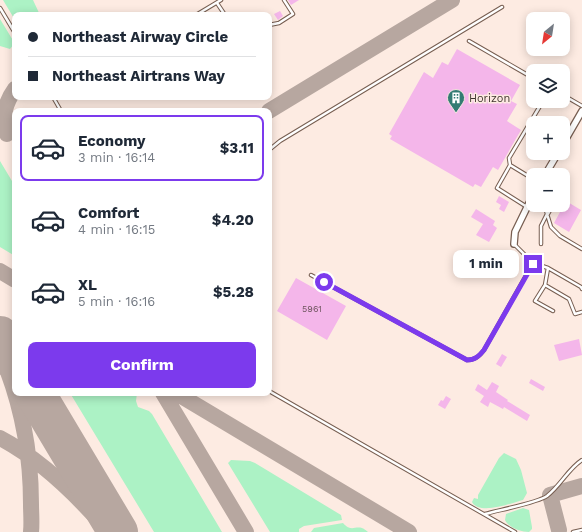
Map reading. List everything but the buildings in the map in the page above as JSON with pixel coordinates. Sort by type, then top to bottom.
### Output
[{"type":"street","points":[[570,132],[582,111]]},
{"type":"street","points":[[514,244],[515,232],[526,209]]},
{"type":"lane","points":[[201,12],[221,0]]},
{"type":"lane","points":[[272,24],[279,23],[293,14],[284,0]]},
{"type":"lane","points":[[217,2],[223,12]]},
{"type":"lane","points":[[272,148],[280,141],[502,7]]},
{"type":"lane","points":[[0,8],[12,28]]},
{"type":"lane","points":[[469,41],[526,74]]},
{"type":"lane","points":[[570,99],[582,106]]},
{"type":"lane","points":[[526,206],[497,188],[510,165],[510,158],[539,108]]},
{"type":"lane","points":[[510,165],[526,175]]},
{"type":"lane","points":[[541,244],[541,226],[547,214]]},
{"type":"lane","points":[[547,214],[551,227],[560,236],[582,249]]},
{"type":"lane","points":[[514,244],[533,264],[548,268],[581,286],[582,289]]},
{"type":"lane","points":[[311,275],[467,360],[476,358],[484,350],[533,264]]},
{"type":"lane","points":[[548,268],[545,285],[535,301],[553,311]]},
{"type":"lane","points":[[545,285],[569,299],[575,314],[582,312]]},
{"type":"lane","points":[[272,393],[515,532]]},
{"type":"lane","points":[[484,514],[542,499],[553,491],[573,466],[582,460]]},
{"type":"lane","points":[[574,532],[582,530]]},
{"type":"green space","points":[[3,0],[33,0],[39,12],[12,12],[12,15]]},
{"type":"green space","points":[[0,19],[12,39],[12,46],[10,49],[0,46]]},
{"type":"green space","points":[[0,161],[12,181],[12,254],[0,247]]},
{"type":"green space","points":[[72,396],[137,396],[136,401],[138,407],[149,411],[152,414],[222,532],[154,532]]},
{"type":"green space","points":[[504,453],[516,459],[521,470],[527,493],[523,500],[504,506],[482,508],[476,506],[472,502],[474,498],[478,499],[478,495],[499,458]]},
{"type":"green space","points":[[231,460],[250,461],[255,463],[341,515],[342,520],[304,526],[299,529],[299,532],[270,532],[228,463]]},
{"type":"green space","points":[[523,508],[529,510],[532,529],[529,532],[516,529],[509,525],[505,520],[506,514]]},
{"type":"green space","points":[[343,523],[348,527],[362,528],[368,532],[311,532],[314,528]]},
{"type":"taxiway","points":[[272,109],[452,0]]},
{"type":"taxiway","points":[[7,134],[4,116],[6,105],[12,94]]},
{"type":"taxiway","points":[[0,271],[12,278]]},
{"type":"taxiway","points":[[0,352],[12,384]]},
{"type":"taxiway","points":[[16,396],[27,446],[31,485],[31,532]]},
{"type":"taxiway","points":[[165,396],[246,532]]},
{"type":"taxiway","points":[[181,396],[409,532]]},
{"type":"taxiway","points":[[0,438],[30,457],[59,480],[85,505],[109,532]]},
{"type":"taxiway","points":[[559,530],[550,495],[582,486]]},
{"type":"runway","points":[[0,336],[12,356]]},
{"type":"runway","points":[[37,396],[118,532]]},
{"type":"place","name":"Horizon","points":[[456,113]]},
{"type":"route","points":[[324,282],[467,360],[472,360],[480,355],[484,350],[533,264]]}]
